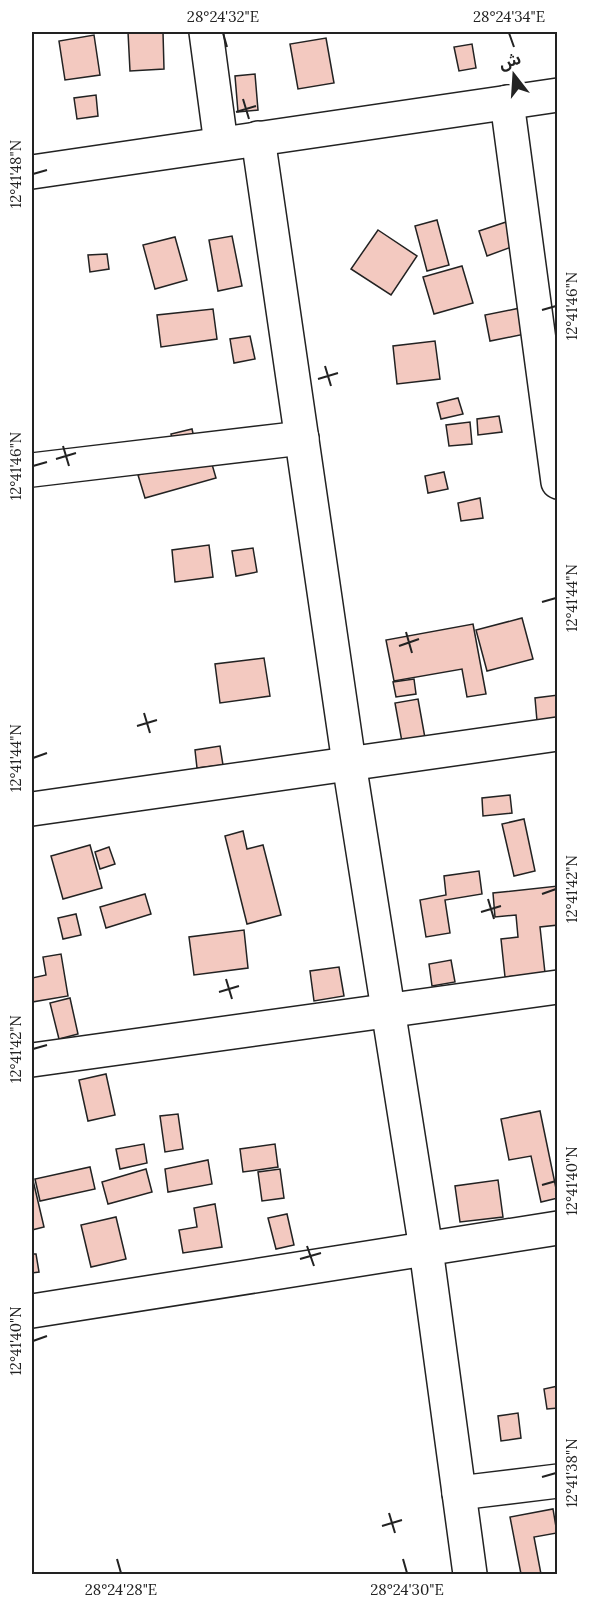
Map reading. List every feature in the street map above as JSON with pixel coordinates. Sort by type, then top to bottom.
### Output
[{"type":"street","points":[[206,32],[221,144]]},
{"type":"street","points":[[32,171],[558,95]]},
{"type":"street","points":[[507,102],[552,405],[558,483]]},
{"type":"street","points":[[258,138],[349,764],[426,1249],[470,1575]]},
{"type":"street","points":[[32,470],[302,438]]},
{"type":"street","points":[[32,808],[558,734]]},
{"type":"street","points":[[32,1060],[558,987]]},
{"type":"street","points":[[32,1311],[558,1228]]},
{"type":"street","points":[[459,1493],[558,1481]]},
{"type":"building","points":[[128,32],[163,32],[164,69],[130,71]]},
{"type":"building","points":[[94,35],[100,75],[65,80],[59,41]]},
{"type":"building","points":[[326,38],[334,83],[298,89],[290,44]]},
{"type":"building","points":[[472,44],[476,68],[459,71],[454,47]]},
{"type":"building","points":[[255,74],[258,110],[238,112],[235,76]]},
{"type":"building","points":[[96,95],[98,116],[77,119],[74,98]]},
{"type":"building","points":[[437,220],[449,265],[427,271],[415,226]]},
{"type":"building","points":[[506,222],[514,246],[487,256],[479,231]]},
{"type":"building","points":[[378,230],[417,256],[391,295],[351,269]]},
{"type":"building","points":[[232,236],[242,286],[218,291],[209,240]]},
{"type":"building","points":[[175,237],[187,280],[155,289],[143,245]]},
{"type":"building","points":[[107,254],[109,269],[90,272],[88,255]]},
{"type":"building","points":[[462,266],[473,303],[434,314],[423,277]]},
{"type":"building","points":[[520,308],[525,334],[490,341],[485,315]]},
{"type":"building","points":[[213,309],[217,339],[161,347],[157,315]]},
{"type":"building","points":[[250,336],[255,359],[234,363],[230,339]]},
{"type":"building","points":[[435,341],[440,379],[397,384],[393,346]]},
{"type":"building","points":[[458,398],[463,414],[441,419],[437,403]]},
{"type":"building","points":[[499,416],[502,432],[478,435],[477,419]]},
{"type":"building","points":[[470,422],[472,444],[449,446],[446,425]]},
{"type":"building","points":[[192,429],[198,455],[178,461],[171,434]]},
{"type":"building","points":[[209,454],[216,478],[145,498],[138,475]]},
{"type":"building","points":[[444,472],[448,489],[428,493],[425,476]]},
{"type":"building","points":[[480,498],[483,518],[461,521],[458,503]]},
{"type":"building","points":[[209,545],[213,577],[175,582],[172,550]]},
{"type":"building","points":[[253,548],[257,572],[236,576],[232,551]]},
{"type":"building","points":[[522,618],[533,659],[487,671],[476,630]]},
{"type":"building","points":[[473,624],[486,694],[467,697],[462,669],[394,681],[386,640]]},
{"type":"building","points":[[264,658],[270,696],[220,703],[215,664]]},
{"type":"building","points":[[414,679],[416,694],[396,697],[393,682]]},
{"type":"building","points":[[558,695],[558,719],[537,721],[535,698]]},
{"type":"building","points":[[418,699],[425,738],[402,742],[395,703]]},
{"type":"building","points":[[220,746],[223,765],[197,768],[195,750]]},
{"type":"building","points":[[510,795],[512,813],[483,816],[482,798]]},
{"type":"building","points":[[524,819],[535,871],[514,876],[502,824]]},
{"type":"building","points":[[243,831],[247,849],[263,845],[281,915],[247,924],[225,836]]},
{"type":"building","points":[[90,845],[102,888],[63,899],[51,856]]},
{"type":"building","points":[[109,847],[115,864],[100,869],[95,852]]},
{"type":"building","points":[[479,871],[482,894],[445,900],[450,933],[426,937],[420,900],[446,895],[444,876]]},
{"type":"building","points":[[558,886],[558,925],[540,927],[545,973],[505,977],[501,939],[518,937],[516,915],[495,917],[493,893]]},
{"type":"building","points":[[145,894],[151,914],[106,928],[100,907]]},
{"type":"building","points":[[76,914],[81,935],[63,939],[58,918]]},
{"type":"building","points":[[244,930],[248,968],[194,975],[189,937]]},
{"type":"building","points":[[61,954],[68,996],[32,1002],[32,978],[46,975],[43,957]]},
{"type":"building","points":[[451,960],[455,982],[432,986],[429,964]]},
{"type":"building","points":[[339,967],[344,996],[314,1001],[310,971]]},
{"type":"building","points":[[70,998],[78,1034],[59,1039],[50,1003]]},
{"type":"building","points":[[106,1074],[115,1115],[88,1121],[79,1080]]},
{"type":"building","points":[[540,1111],[558,1198],[541,1202],[531,1156],[509,1160],[501,1119]]},
{"type":"building","points":[[178,1114],[183,1149],[165,1152],[160,1116]]},
{"type":"building","points":[[144,1144],[147,1163],[120,1169],[116,1149]]},
{"type":"building","points":[[275,1144],[278,1167],[243,1172],[240,1149]]},
{"type":"building","points":[[208,1160],[212,1184],[168,1192],[165,1169]]},
{"type":"building","points":[[90,1167],[95,1189],[40,1201],[35,1179]]},
{"type":"building","points":[[146,1169],[152,1192],[108,1204],[102,1182]]},
{"type":"building","points":[[280,1169],[284,1198],[262,1201],[258,1172]]},
{"type":"building","points":[[32,1176],[44,1227],[32,1230]]},
{"type":"building","points":[[498,1180],[503,1217],[460,1222],[455,1186]]},
{"type":"building","points":[[215,1204],[222,1247],[183,1253],[179,1230],[197,1227],[194,1208]]},
{"type":"building","points":[[287,1214],[294,1245],[276,1249],[268,1218]]},
{"type":"building","points":[[116,1217],[126,1259],[91,1267],[81,1225]]},
{"type":"building","points":[[32,1254],[36,1254],[39,1272],[32,1273]]},
{"type":"building","points":[[558,1386],[558,1408],[547,1409],[544,1389]]},
{"type":"building","points":[[518,1413],[521,1438],[501,1441],[498,1416]]},
{"type":"building","points":[[553,1509],[557,1533],[534,1537],[541,1574],[521,1574],[510,1517]]}]
